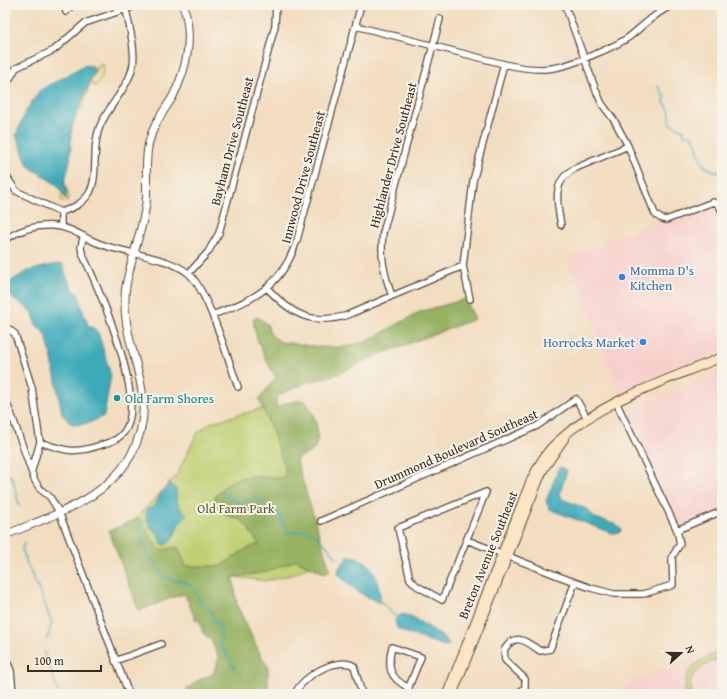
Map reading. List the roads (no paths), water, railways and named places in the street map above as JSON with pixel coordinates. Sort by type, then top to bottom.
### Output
[{"type":"main road","name":"Breton Avenue Southeast","points":[[452,693],[505,556],[536,484],[543,470],[566,435],[587,418],[616,402],[722,357]]},
{"type":"street","points":[[66,12],[72,5]]},
{"type":"street","points":[[5,87],[16,68],[54,50],[85,23],[138,5]]},
{"type":"street","points":[[5,535],[91,497],[110,484],[121,472],[138,438],[144,404],[142,383],[126,321],[125,302],[133,254],[146,203],[146,158],[149,142],[156,124],[180,82],[186,64],[188,28],[183,5]]},
{"type":"street","name":"Bayham Drive Southeast","points":[[189,273],[208,252],[219,233],[275,26],[276,5]]},
{"type":"street","name":"Innwood Drive Southeast","points":[[212,315],[244,303],[268,289],[286,268],[295,247],[361,5]]},
{"type":"street","points":[[565,5],[602,104],[614,120],[628,146],[655,214],[660,218],[671,218],[713,202],[718,204],[722,211]]},
{"type":"street","points":[[356,26],[504,64],[539,70],[552,69],[585,59],[627,39],[663,7],[673,5]]},
{"type":"street","points":[[5,174],[16,191],[61,212],[73,208],[83,201],[90,191],[95,178],[94,150],[100,126],[123,88],[134,64],[130,27],[126,10]]},
{"type":"street","name":"Highlander Drive Southeast","points":[[392,296],[382,266],[382,233],[440,19]]},
{"type":"street","points":[[470,299],[463,266],[473,181],[504,64]]},
{"type":"street","points":[[561,225],[558,195],[562,178],[568,172],[576,168],[628,146]]},
{"type":"street","points":[[61,212],[61,227]]},
{"type":"street","points":[[5,240],[18,233],[36,227],[61,227],[106,246],[165,262],[189,273],[201,290],[212,315],[238,387]]},
{"type":"street","points":[[40,442],[76,452],[86,450],[116,440],[125,432],[130,420],[131,397],[126,371],[105,306],[81,248],[84,236]]},
{"type":"street","points":[[268,289],[281,303],[294,312],[304,317],[328,320],[345,316],[463,266]]},
{"type":"street","points":[[5,326],[15,334],[32,388],[40,442],[32,471]]},
{"type":"street","name":"Drummond Boulevard Southeast","points":[[321,521],[538,426],[576,399],[587,418]]},
{"type":"street","points":[[5,400],[37,484],[50,497],[59,512],[128,694]]},
{"type":"street","points":[[467,540],[505,556],[591,588],[622,595],[643,594],[673,586],[672,557],[680,544],[677,530],[616,402]]},
{"type":"street","points":[[486,492],[467,540],[442,600],[417,586],[410,579],[398,528],[486,492]]},
{"type":"street","points":[[677,530],[722,511]]},
{"type":"street","points":[[517,694],[525,688],[525,679],[505,660],[504,650],[511,642],[519,639],[527,641],[540,651],[550,649],[575,582]]},
{"type":"street","points":[[116,661],[161,644]]},
{"type":"street","points":[[392,647],[421,657],[408,691],[398,683],[393,676],[389,658],[392,647]]},
{"type":"street","points":[[5,656],[11,672],[12,694]]},
{"type":"street","points":[[295,694],[302,682],[312,674],[342,662],[354,666],[362,694]]},
{"type":"water","points":[[86,65],[94,69],[96,73],[92,77],[72,126],[70,161],[64,185],[67,192],[66,199],[57,185],[28,166],[16,135],[26,111],[40,90]]},
{"type":"water","points":[[56,264],[63,265],[69,282],[79,295],[88,325],[95,329],[99,335],[111,376],[104,416],[89,423],[75,425],[69,422],[62,414],[46,335],[36,325],[33,313],[22,304],[14,300],[8,289],[9,282],[28,271]]},
{"type":"water","points":[[561,467],[567,471],[560,493],[562,499],[587,509],[595,518],[616,524],[622,530],[619,533],[611,533],[549,509],[546,501],[559,468]]},
{"type":"water","points":[[168,481],[176,489],[177,500],[180,508],[187,514],[179,524],[172,540],[165,545],[161,544],[158,533],[152,530],[146,515],[147,509],[155,506],[161,493],[168,486]]},
{"type":"water","points":[[349,556],[357,557],[363,560],[372,569],[377,580],[380,600],[382,603],[358,592],[338,574],[339,568]]},
{"type":"water","points":[[403,614],[436,632],[447,641],[449,645],[444,646],[401,631],[397,628],[395,621],[398,616]]},
{"type":"waterway","points":[[658,86],[665,97],[664,103],[669,110],[670,124],[684,130],[684,135],[693,136],[700,158],[705,167],[722,175]]},
{"type":"waterway","points":[[8,474],[13,479],[19,506]]},
{"type":"waterway","points":[[221,492],[239,503],[255,497],[280,516],[286,531],[296,533],[308,531],[314,534],[337,558]]},
{"type":"waterway","points":[[150,522],[144,521],[140,524],[140,532],[144,546],[151,559],[164,578],[186,582],[195,589],[200,602],[208,605],[212,611],[212,620],[221,625],[219,631],[222,637],[219,644],[235,668]]},
{"type":"waterway","points":[[24,543],[22,548],[27,564],[52,623],[47,639]]},
{"type":"waterway","points":[[382,603],[397,618]]},
{"type":"waterway","points":[[44,652],[59,694]]},
{"type":"place","name":"Momma D's Kitchen","points":[[622,277]]},
{"type":"place","name":"Horrocks Market","points":[[643,342]]},
{"type":"place","name":"Old Farm Shores","points":[[117,398]]},
{"type":"park label","name":"Old Farm Park","points":[[236,508]]}]
